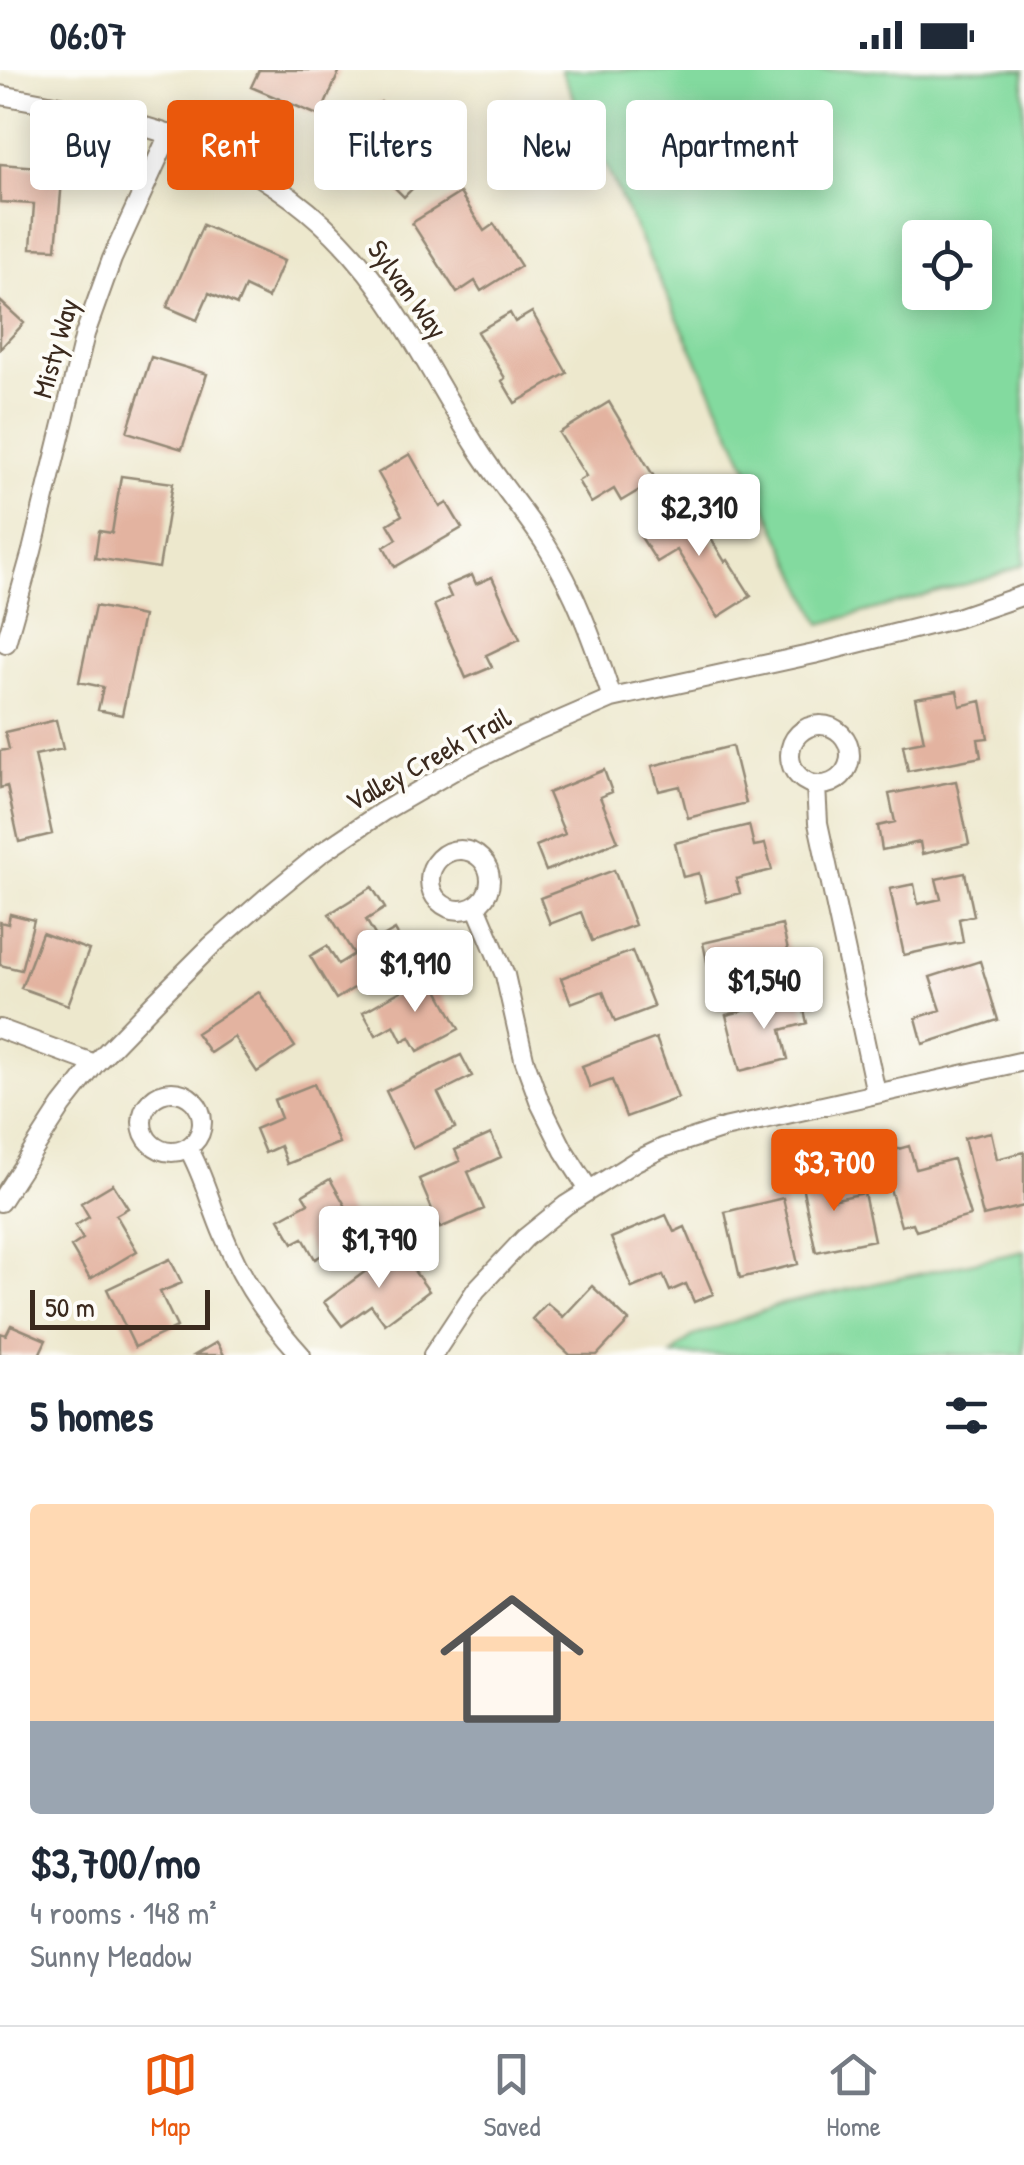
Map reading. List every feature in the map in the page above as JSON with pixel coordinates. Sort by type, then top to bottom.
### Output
[{"type":"street","name":"Sylvan Way","points":[[0,96],[67,107],[167,133]]},
{"type":"street","name":"Misty Way","points":[[6,643],[85,334],[112,259],[167,138]]},
{"type":"street","name":"Sylvan Way","points":[[282,190],[314,216],[365,270],[404,324],[483,457],[548,549],[593,641],[612,698]]},
{"type":"street","name":"Valley Creek Trail","points":[[0,1202],[62,1106],[95,1064],[211,946],[321,853],[382,812],[453,771],[612,698],[832,650],[956,618],[1024,595]]},
{"type":"street","points":[[816,786],[818,823],[876,1093]]},
{"type":"street","points":[[476,906],[500,958],[524,1059],[540,1103],[588,1190]]},
{"type":"street","points":[[0,1029],[95,1064]]},
{"type":"street","points":[[434,1355],[490,1272],[543,1222],[636,1161],[693,1137],[758,1119],[1024,1061]]},
{"type":"street","points":[[188,1148],[244,1279],[271,1320],[302,1355]]},
{"type":"green space","points":[[561,70],[1024,70],[1024,564],[989,578],[821,624],[606,166],[606,100],[575,100]]},
{"type":"green space","points":[[1024,1251],[1024,1355],[672,1355],[691,1337],[782,1304]]},
{"type":"building","points":[[259,70],[340,70],[327,100],[314,100],[314,113],[294,105],[294,100],[282,100],[251,87]]},
{"type":"building","points":[[0,164],[30,166],[30,190],[61,190],[56,249],[31,248],[34,204],[0,202]]},
{"type":"building","points":[[460,193],[484,231],[494,224],[521,266],[481,291],[475,281],[457,293],[412,223]]},
{"type":"building","points":[[203,225],[284,261],[268,298],[245,287],[237,305],[209,293],[197,320],[167,307]]},
{"type":"building","points":[[0,301],[24,323],[0,349]]},
{"type":"building","points":[[532,312],[567,373],[515,403],[477,332],[510,313],[515,322]]},
{"type":"building","points":[[151,357],[207,374],[182,449],[127,432]]},
{"type":"building","points":[[609,402],[656,480],[621,501],[614,489],[591,503],[578,481],[586,476],[559,433]]},
{"type":"building","points":[[410,454],[440,507],[447,503],[462,528],[395,567],[384,547],[397,539],[388,524],[402,515],[378,473]]},
{"type":"building","points":[[121,476],[173,483],[159,568],[95,558],[99,531],[112,533]]},
{"type":"building","points":[[691,506],[751,596],[718,617],[677,550],[657,562],[641,537]]},
{"type":"building","points":[[472,575],[476,584],[492,577],[520,639],[486,655],[492,667],[466,678],[434,605],[451,597],[446,586]]},
{"type":"building","points":[[95,606],[143,616],[122,715],[98,710],[103,687],[79,682]]},
{"type":"building","points":[[957,691],[960,706],[981,701],[988,738],[978,739],[981,757],[908,771],[903,745],[924,741],[915,698]]},
{"type":"building","points":[[56,720],[63,749],[35,755],[52,834],[19,842],[7,786],[0,788],[0,751],[9,749],[5,732]]},
{"type":"building","points":[[732,746],[746,803],[688,818],[680,786],[659,791],[652,766]]},
{"type":"building","points":[[604,770],[612,792],[600,797],[618,841],[546,871],[536,846],[565,834],[548,793]]},
{"type":"building","points":[[956,781],[969,844],[922,854],[920,842],[882,850],[878,826],[895,822],[889,794]]},
{"type":"building","points":[[749,825],[754,846],[765,844],[772,870],[736,879],[740,893],[706,902],[699,873],[683,877],[675,843]]},
{"type":"building","points":[[614,870],[635,925],[592,941],[581,912],[550,924],[540,898]]},
{"type":"building","points":[[965,873],[974,915],[959,919],[963,942],[904,955],[890,889],[914,884],[918,904],[941,899],[936,879]]},
{"type":"building","points":[[372,887],[385,908],[366,920],[378,940],[395,930],[409,954],[336,999],[310,956],[327,946],[338,964],[354,954],[329,914]]},
{"type":"building","points":[[10,914],[34,920],[21,970],[0,965],[0,922],[8,924]]},
{"type":"building","points":[[782,925],[795,980],[747,990],[740,959],[708,966],[703,943]]},
{"type":"building","points":[[42,933],[89,950],[68,1005],[21,988]]},
{"type":"building","points":[[632,951],[654,1007],[615,1022],[603,991],[571,1003],[561,978]]},
{"type":"building","points":[[980,961],[998,1020],[923,1044],[916,1018],[941,1010],[930,977]]},
{"type":"building","points":[[430,975],[459,1029],[418,1051],[410,1037],[402,1041],[394,1025],[376,1035],[363,1012]]},
{"type":"building","points":[[259,992],[295,1047],[257,1072],[234,1037],[210,1053],[196,1033]]},
{"type":"building","points":[[801,997],[807,1023],[781,1030],[788,1059],[740,1071],[726,1015]]},
{"type":"building","points":[[656,1038],[678,1098],[626,1117],[612,1080],[590,1088],[582,1066]]},
{"type":"building","points":[[461,1055],[472,1076],[438,1093],[455,1128],[413,1148],[386,1091]]},
{"type":"building","points":[[314,1084],[339,1143],[287,1164],[280,1146],[265,1153],[255,1129],[281,1118],[274,1100]]},
{"type":"building","points":[[991,1132],[997,1159],[1024,1152],[1024,1206],[983,1216],[964,1138]]},
{"type":"building","points":[[491,1134],[501,1157],[468,1172],[484,1209],[440,1228],[419,1179],[460,1161],[455,1150]]},
{"type":"building","points":[[909,1146],[916,1169],[953,1159],[970,1216],[916,1231],[913,1223],[901,1226],[880,1154]]},
{"type":"building","points":[[825,1166],[832,1200],[864,1193],[874,1240],[816,1252],[799,1171]]},
{"type":"building","points":[[330,1179],[361,1233],[315,1259],[303,1238],[293,1243],[279,1219],[308,1203],[303,1195]]},
{"type":"building","points":[[113,1184],[128,1208],[116,1215],[137,1251],[90,1279],[71,1247],[83,1239],[75,1226],[89,1217],[81,1203]]},
{"type":"building","points":[[783,1198],[798,1264],[740,1278],[725,1212]]},
{"type":"building","points":[[666,1215],[674,1232],[685,1227],[713,1294],[694,1302],[686,1284],[670,1291],[663,1275],[632,1288],[611,1238]]},
{"type":"building","points":[[397,1248],[429,1291],[385,1324],[371,1305],[342,1326],[324,1302]]},
{"type":"building","points":[[170,1259],[182,1283],[160,1292],[177,1327],[135,1347],[107,1289]]},
{"type":"building","points":[[592,1286],[629,1321],[597,1355],[570,1355],[532,1319],[547,1303],[563,1317]]},
{"type":"building","points":[[11,1325],[46,1340],[39,1355],[0,1355],[0,1333],[6,1335]]},
{"type":"building","points":[[217,1342],[224,1355],[195,1355]]}]
